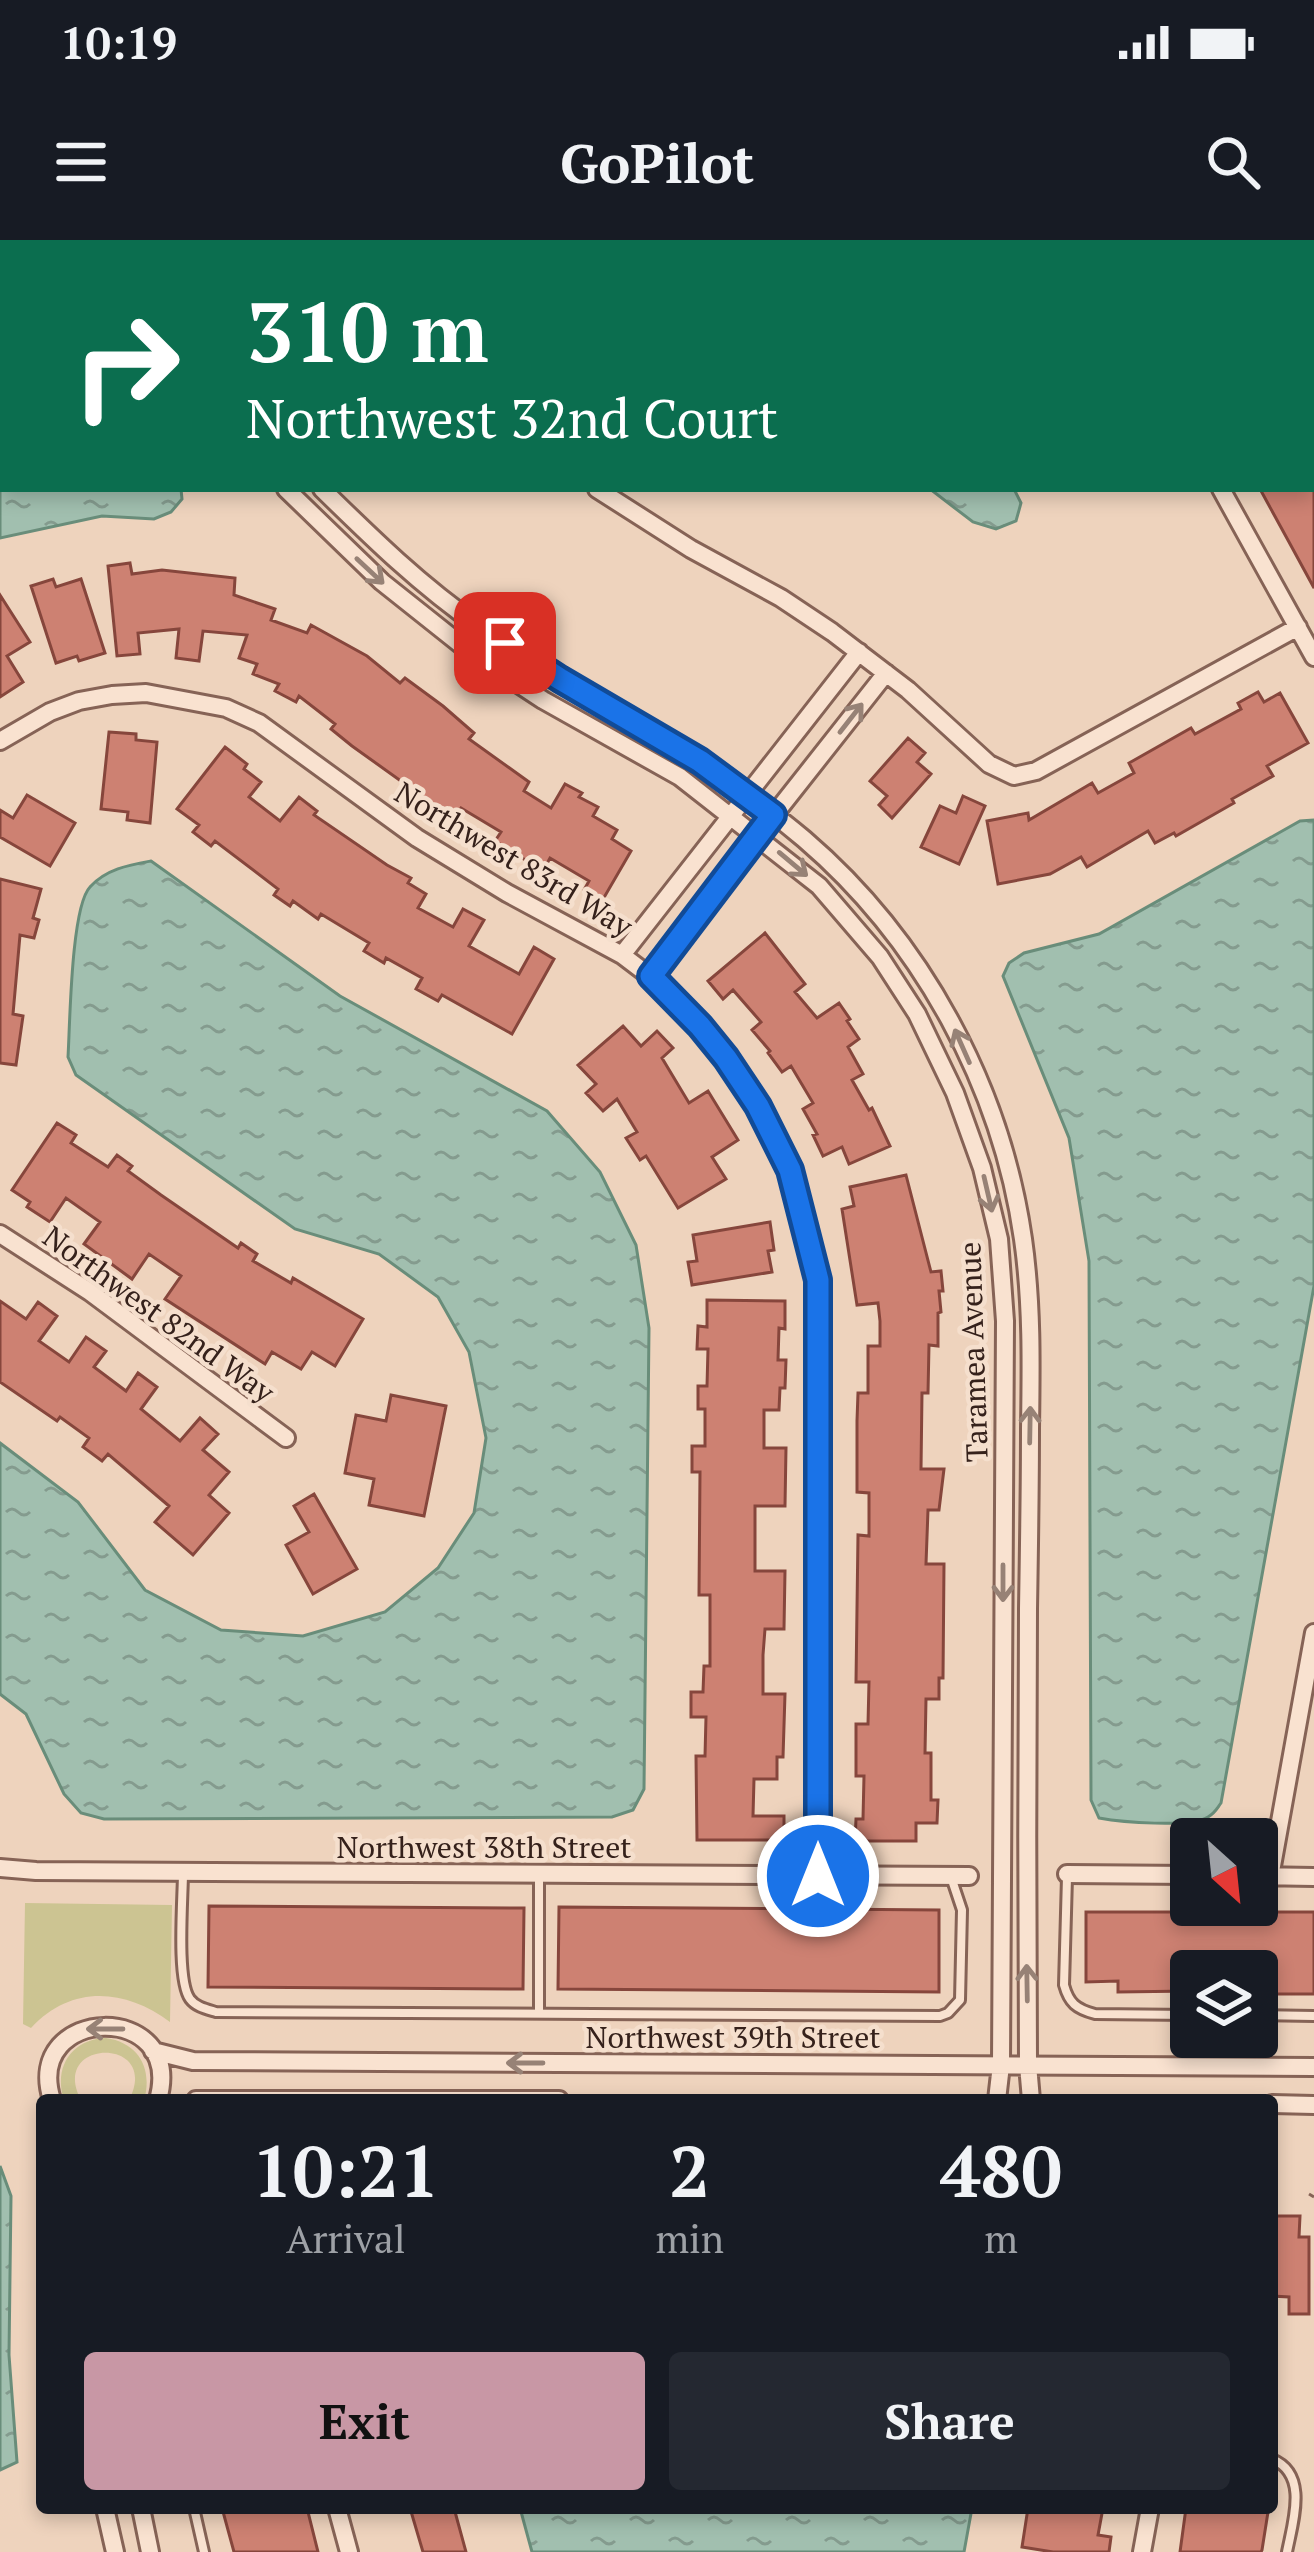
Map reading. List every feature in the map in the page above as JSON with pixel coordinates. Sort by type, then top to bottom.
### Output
[{"type":"street","name":"Taramea Avenue","points":[[289,492],[382,582],[470,652],[543,700],[680,778],[819,886],[880,957],[917,1014],[955,1094],[982,1168],[999,1239],[1005,1321],[998,2094]]},
{"type":"street","name":"Taramea Avenue","points":[[325,492],[402,568],[478,625],[700,761],[808,843],[917,963],[954,1027],[983,1093],[1012,1184],[1023,1239],[1031,1329],[1026,1840],[1030,2094]]},
{"type":"street","points":[[602,492],[691,549],[782,598],[886,673],[989,764],[1014,776],[1036,771],[1298,627]]},
{"type":"street","points":[[1223,492],[1314,657]]},
{"type":"street","points":[[622,956],[859,652]]},
{"type":"street","points":[[651,976],[886,673]]},
{"type":"street","name":"Northwest 83rd Way","points":[[0,741],[79,701],[146,693],[226,708],[259,723],[417,838],[651,976],[726,1058],[758,1106],[790,1170],[818,1280],[818,1876]]},
{"type":"street","name":"Northwest 82nd Way","points":[[0,1234],[90,1292],[286,1438]]},
{"type":"street","points":[[1275,1818],[1314,1633]]},
{"type":"street","name":"Northwest 38th Street","points":[[0,1868],[959,1876]]},
{"type":"street","points":[[1067,1874],[1170,1876]]},
{"type":"street","points":[[1278,1876],[1314,1877]]},
{"type":"street","name":"Northwest 39th Street","points":[[50,2094],[49,2070],[56,2052],[85,2028],[104,2024],[124,2028],[153,2051],[193,2061],[1314,2067]]},
{"type":"street","points":[[153,2051],[160,2068],[159,2094]]},
{"type":"street","points":[[1278,2104],[1314,2105]]},
{"type":"street","points":[[106,2514],[115,2552]]},
{"type":"street","points":[[142,2514],[149,2552]]},
{"type":"street","points":[[339,2514],[350,2552]]},
{"type":"street","points":[[1142,2552],[1149,2514]]},
{"type":"lane","points":[[184,1872],[183,1979],[191,2002],[215,2012],[940,2016],[960,2000],[959,1876]]},
{"type":"lane","points":[[538,2013],[539,1874]]},
{"type":"lane","points":[[1067,1874],[1064,1984],[1068,2000],[1095,2014],[1170,2015]]},
{"type":"lane","points":[[1278,2015],[1314,2016]]},
{"type":"lane","points":[[1278,2461],[1293,2476],[1296,2492],[1287,2552]]},
{"type":"lane","points":[[195,2514],[204,2552]]},
{"type":"shaded area","points":[[25,1903],[172,1905],[170,2022],[134,2003],[98,1996],[63,2004],[31,2028],[23,2024]]},
{"type":"shaded area","points":[[94,2040],[117,2041],[135,2052],[145,2068],[145,2094],[131,2094],[135,2079],[131,2064],[105,2053],[79,2065],[75,2080],[79,2094],[62,2094],[61,2077],[68,2057]]},
{"type":"water","points":[[0,492],[181,492],[182,499],[171,512],[154,519],[102,516],[0,538]]},
{"type":"water","points":[[934,492],[1016,492],[1021,503],[1016,521],[996,529],[973,522]]},
{"type":"water","points":[[1314,820],[1314,1286],[1221,1803],[1205,1818],[1138,1822],[1099,1818],[1091,1800],[1089,1261],[1069,1138],[1003,976],[1009,963],[1024,953],[1099,934],[1300,821]]},
{"type":"water","points":[[151,861],[340,996],[547,1111],[600,1172],[636,1245],[649,1328],[644,1789],[633,1810],[612,1817],[104,1819],[81,1813],[64,1794],[26,1714],[0,1694],[0,1443],[78,1502],[145,1590],[221,1630],[303,1636],[385,1612],[438,1568],[474,1513],[486,1438],[469,1352],[438,1297],[379,1254],[295,1229],[76,1075],[68,1057],[75,941],[84,899],[103,876]]},
{"type":"water","points":[[0,2166],[11,2196],[9,2355],[17,2462],[0,2470]]},
{"type":"water","points":[[522,2514],[971,2514],[964,2552],[532,2552]]},
{"type":"building","points":[[1262,492],[1314,492],[1314,588]]},
{"type":"building","points":[[130,563],[132,574],[162,570],[235,578],[234,595],[275,609],[271,620],[307,633],[311,625],[367,656],[400,683],[405,678],[474,733],[469,739],[529,782],[524,791],[551,808],[565,784],[582,793],[579,797],[598,807],[593,816],[617,830],[612,839],[631,851],[602,901],[584,890],[589,881],[550,858],[543,871],[495,841],[501,832],[461,808],[454,819],[352,746],[331,729],[335,724],[299,696],[296,702],[275,691],[279,684],[253,674],[257,664],[239,658],[247,635],[203,631],[199,661],[176,658],[179,629],[138,633],[140,654],[117,656],[108,566]]},
{"type":"building","points":[[53,579],[56,587],[81,579],[105,653],[56,663],[31,586]]},
{"type":"building","points":[[0,595],[30,642],[7,656],[23,682],[0,697]]},
{"type":"building","points":[[1258,692],[1264,702],[1280,693],[1308,743],[1267,766],[1273,776],[1176,836],[1155,843],[1148,831],[1087,867],[1081,857],[1050,874],[998,884],[987,821],[1028,813],[1029,820],[1092,783],[1098,793],[1134,773],[1129,763],[1191,728],[1195,734],[1241,709],[1238,703]]},
{"type":"building","points":[[109,732],[157,742],[150,823],[127,820],[128,812],[101,809]]},
{"type":"building","points":[[908,738],[925,753],[917,762],[931,774],[892,818],[879,805],[887,796],[870,781]]},
{"type":"building","points":[[225,747],[261,782],[249,797],[280,821],[299,797],[317,811],[314,815],[411,878],[408,883],[426,894],[418,908],[453,927],[463,909],[484,920],[469,946],[519,974],[534,947],[554,959],[512,1034],[442,995],[438,1001],[416,989],[422,978],[364,951],[369,943],[321,914],[318,919],[293,901],[290,906],[274,895],[278,889],[215,841],[211,846],[193,832],[199,825],[177,809]]},
{"type":"building","points":[[27,795],[75,823],[50,866],[0,837],[0,810],[13,818]]},
{"type":"building","points":[[963,796],[985,806],[959,864],[921,847],[940,806],[956,813]]},
{"type":"building","points":[[0,879],[41,889],[33,918],[39,920],[34,938],[20,935],[13,1014],[23,1016],[16,1065],[0,1063]]},
{"type":"building","points":[[765,933],[805,984],[795,992],[817,1018],[839,1003],[850,1019],[859,1039],[848,1047],[863,1074],[852,1080],[890,1146],[849,1164],[842,1147],[823,1156],[803,1109],[813,1103],[791,1066],[782,1072],[752,1030],[761,1022],[733,990],[723,999],[708,981]]},
{"type":"building","points":[[623,1026],[641,1046],[657,1031],[673,1048],[662,1058],[689,1103],[708,1091],[738,1140],[712,1157],[726,1179],[678,1208],[646,1156],[640,1160],[626,1138],[637,1132],[617,1099],[603,1111],[586,1093],[596,1084],[578,1065]]},
{"type":"building","points":[[57,1123],[76,1135],[71,1143],[108,1167],[117,1155],[132,1166],[128,1171],[161,1195],[238,1248],[241,1243],[257,1254],[253,1261],[291,1283],[293,1278],[363,1319],[335,1366],[312,1352],[301,1369],[272,1352],[265,1364],[165,1299],[181,1276],[149,1254],[132,1279],[84,1244],[100,1222],[66,1198],[50,1222],[27,1207],[30,1202],[12,1190]]},
{"type":"building","points":[[906,1175],[931,1272],[941,1271],[943,1291],[939,1291],[938,1346],[929,1345],[928,1393],[922,1393],[921,1469],[944,1469],[939,1510],[928,1510],[926,1564],[944,1564],[943,1678],[939,1678],[939,1699],[926,1699],[925,1753],[931,1753],[931,1800],[938,1800],[937,1823],[916,1823],[916,1841],[855,1841],[856,1819],[863,1819],[864,1776],[856,1776],[856,1724],[868,1724],[869,1682],[856,1682],[858,1535],[869,1536],[869,1493],[857,1492],[858,1393],[868,1393],[868,1346],[880,1346],[880,1321],[878,1303],[857,1305],[842,1209],[854,1206],[850,1187]]},
{"type":"building","points":[[770,1222],[772,1272],[692,1285],[688,1262],[697,1261],[693,1235]]},
{"type":"building","points":[[707,1300],[785,1301],[778,1360],[786,1360],[785,1388],[780,1388],[779,1410],[764,1410],[764,1448],[786,1448],[785,1506],[755,1506],[755,1571],[785,1571],[784,1629],[765,1629],[763,1655],[763,1694],[785,1694],[783,1757],[777,1757],[777,1779],[754,1779],[753,1816],[784,1816],[784,1840],[697,1840],[696,1756],[705,1756],[706,1717],[691,1717],[691,1692],[703,1692],[704,1666],[710,1666],[710,1595],[699,1595],[700,1472],[692,1472],[692,1446],[705,1446],[705,1409],[698,1409],[698,1386],[707,1386],[708,1349],[697,1349],[698,1326],[707,1327]]},
{"type":"building","points":[[0,1301],[26,1319],[38,1302],[57,1316],[39,1341],[69,1362],[86,1337],[106,1351],[94,1367],[126,1391],[138,1373],[157,1387],[141,1409],[180,1441],[200,1418],[218,1434],[203,1450],[229,1472],[209,1495],[229,1513],[193,1555],[155,1522],[169,1506],[108,1454],[102,1461],[83,1447],[89,1438],[0,1382]]},
{"type":"building","points":[[391,1395],[446,1406],[424,1516],[369,1505],[374,1479],[345,1473],[356,1415],[386,1421]]},
{"type":"building","points":[[314,1494],[357,1569],[313,1594],[286,1545],[309,1532],[294,1506]]},
{"type":"building","points":[[209,1906],[524,1908],[523,1989],[208,1987]]},
{"type":"building","points":[[559,1907],[939,1910],[939,1992],[558,1989]]},
{"type":"building","points":[[1086,1912],[1170,1912],[1170,1926],[1278,1926],[1278,1912],[1314,1912],[1314,1994],[1278,1994],[1278,1950],[1170,1950],[1170,1991],[1118,1992],[1118,1981],[1086,1982]]},
{"type":"building","points":[[1278,2216],[1300,2216],[1299,2237],[1309,2237],[1309,2314],[1289,2314],[1289,2297],[1278,2296]]},
{"type":"building","points":[[224,2514],[308,2514],[318,2552],[234,2552]]},
{"type":"building","points":[[412,2514],[456,2514],[466,2552],[423,2552]]},
{"type":"building","points":[[1027,2514],[1102,2514],[1098,2535],[1111,2537],[1109,2552],[1022,2547]]},
{"type":"building","points":[[1185,2514],[1268,2514],[1261,2552],[1180,2552]]},
{"type":"route","points":[[505,643],[700,761],[773,815],[651,976],[700,1026],[758,1106],[790,1170],[818,1280],[818,1876]]}]
